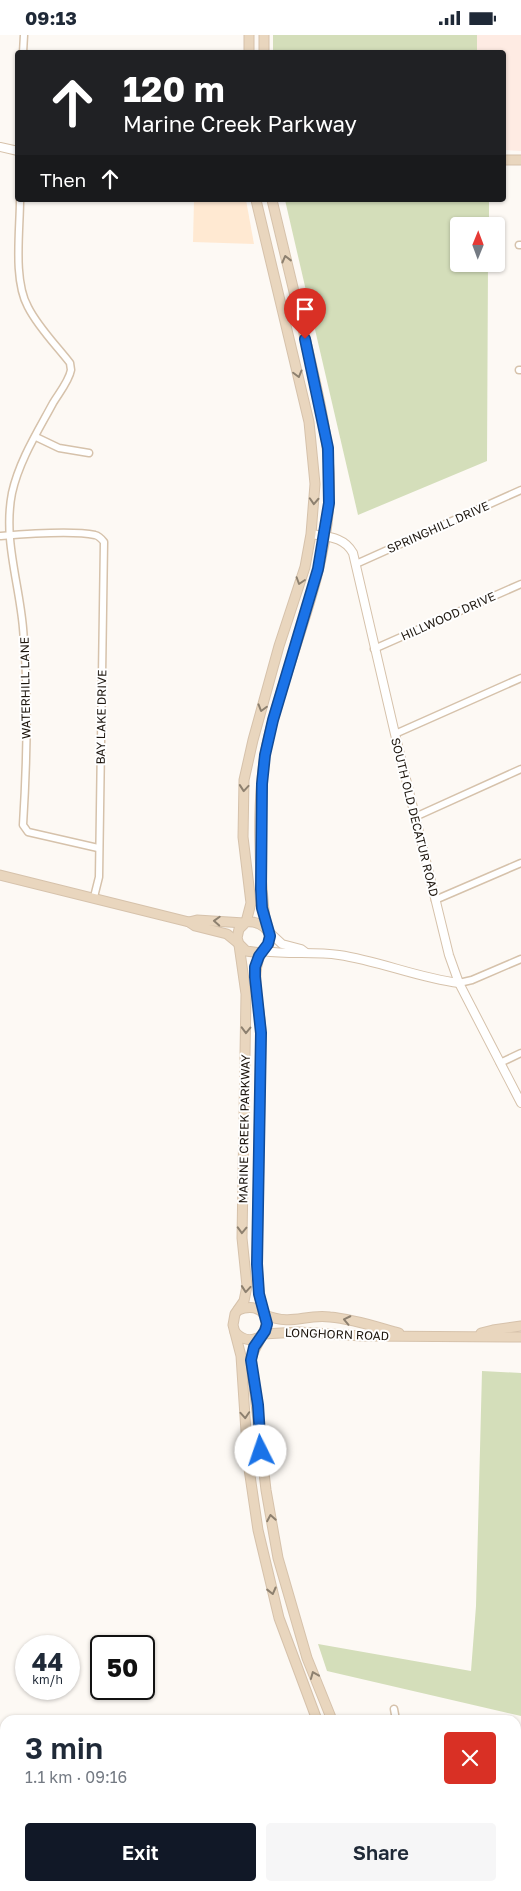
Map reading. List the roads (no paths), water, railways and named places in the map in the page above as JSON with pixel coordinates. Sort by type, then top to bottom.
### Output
[{"type":"main road","points":[[249,35],[249,50]]},
{"type":"main road","points":[[264,35],[264,50]]},
{"type":"main road","points":[[506,160],[521,160]]},
{"type":"main road","points":[[239,944],[238,932],[245,922],[250,907],[251,895],[244,857],[242,816],[244,780],[253,740],[305,567],[311,534],[315,485],[310,422],[256,202]]},
{"type":"main road","points":[[0,875],[190,922],[195,926],[227,934],[251,952],[262,952],[268,944],[268,930],[261,889],[262,784],[267,744],[304,621],[325,536],[329,503],[328,448],[302,323],[272,202]]},
{"type":"main road","points":[[286,327],[302,323]]},
{"type":"main road","points":[[253,740],[267,744]]},
{"type":"main road","points":[[190,922],[197,920],[256,922],[268,930]]},
{"type":"main road","name":"MARINE CREEK PARKWAY","points":[[238,1311],[247,1293],[242,1238],[246,995],[239,944]]},
{"type":"main road","name":"MARINE CREEK PARKWAY","points":[[262,952],[255,967],[255,977],[261,1033],[257,1264],[259,1294],[264,1314]]},
{"type":"main road","points":[[315,1715],[280,1618],[258,1530],[248,1453],[241,1356],[233,1320],[238,1311],[252,1307],[264,1314],[267,1324],[254,1347],[251,1360],[266,1490],[278,1558],[307,1658],[330,1715]]},
{"type":"main road","name":"LONGHORN ROAD","points":[[264,1314],[286,1321],[313,1317],[330,1317],[412,1336]]},
{"type":"main road","name":"LONGHORN ROAD","points":[[471,1336],[521,1326]]},
{"type":"main road","points":[[235,1331],[241,1337],[248,1340],[262,1335]]},
{"type":"main road","name":"LONGHORN ROAD","points":[[262,1335],[299,1332],[362,1336],[521,1337]]},
{"type":"street","points":[[23,50],[24,35]]},
{"type":"street","points":[[0,147],[15,150]]},
{"type":"street","name":"WATERHILL LANE","points":[[20,202],[20,269],[23,295],[28,309],[70,363],[71,370],[23,460],[12,491],[8,535],[23,625],[26,668],[24,828],[28,832],[98,847]]},
{"type":"street","points":[[36,437],[59,448],[89,453]]},
{"type":"street","name":"SPRINGHILL DRIVE","points":[[356,564],[521,490]]},
{"type":"street","name":"SOUTH OLD DECATUR ROAD","points":[[311,534],[346,542],[354,553],[394,734],[449,955],[459,983],[521,1103]]},
{"type":"street","points":[[0,536],[8,535]]},
{"type":"street","name":"BAY LAKE DRIVE","points":[[8,535],[94,535],[100,537],[104,542],[99,877],[94,897]]},
{"type":"street","name":"HILLWOOD DRIVE","points":[[374,649],[521,584]]},
{"type":"street","points":[[394,734],[521,678]]},
{"type":"street","points":[[414,817],[521,769]]},
{"type":"street","points":[[435,900],[521,863]]},
{"type":"street","points":[[268,930],[282,943],[305,952]]},
{"type":"street","points":[[262,952],[305,952],[340,955],[439,980],[459,983],[472,980],[521,959]]},
{"type":"street","points":[[500,1063],[521,1053]]},
{"type":"street","points":[[394,1709],[395,1715]]}]
